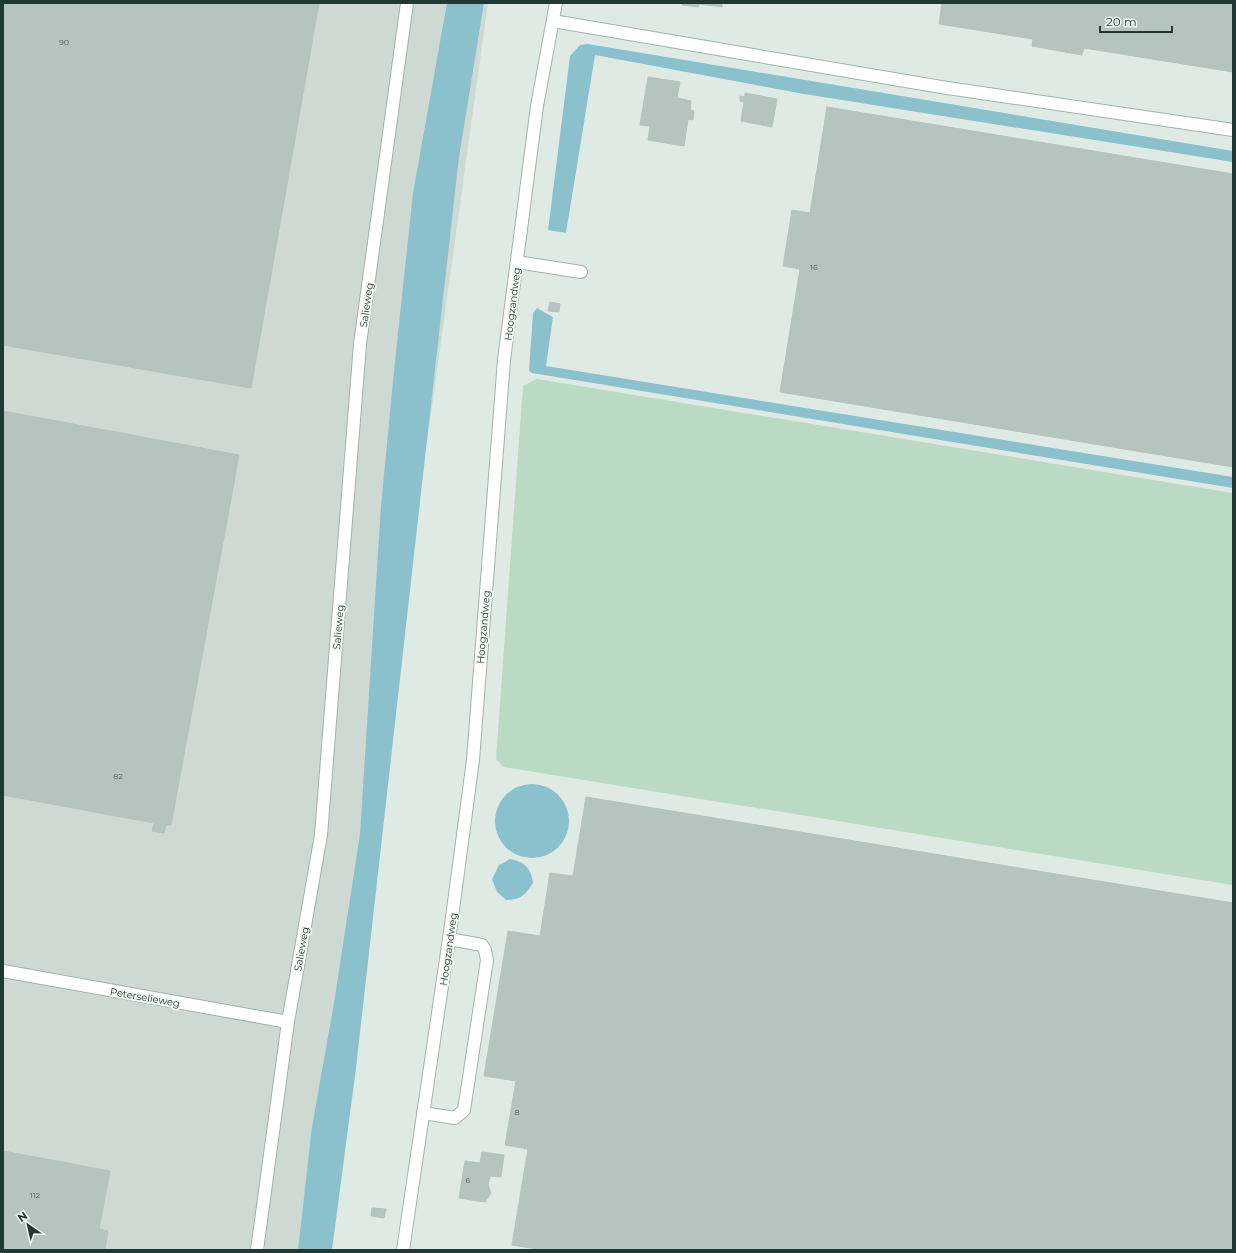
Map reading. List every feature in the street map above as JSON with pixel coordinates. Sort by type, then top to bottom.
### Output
[{"type":"street","name":"Salieweg","points":[[257,1250],[288,1022],[321,835],[360,344],[407,3]]},
{"type":"street","name":"Hoogzandweg","points":[[403,1250],[449,939],[473,760],[504,368],[537,106],[556,3]]},
{"type":"street","points":[[553,21],[941,87],[1233,130]]},
{"type":"street","points":[[517,262],[581,272]]},
{"type":"street","points":[[423,1113],[455,1118],[464,1110],[468,1088],[487,960],[485,950],[482,945],[449,939]]},
{"type":"street","name":"Peterselieweg","points":[[3,971],[288,1022]]},
{"type":"shaded area","points":[[3,3],[488,3],[315,1250],[3,1250]]},
{"type":"green space","points":[[537,379],[1233,493],[1233,885],[503,767],[496,759],[523,386]]},
{"type":"water","points":[[447,3],[484,3],[459,157],[356,1068],[332,1250],[298,1250],[312,1127],[334,1003],[360,834],[381,506],[394,371],[413,193]]},
{"type":"water","points":[[588,44],[1233,151],[1233,162],[804,94],[595,55],[566,233],[548,230],[570,56],[580,45]]},
{"type":"water","points":[[537,308],[553,317],[546,366],[1233,477],[1233,488],[532,373],[529,371],[533,313]]},
{"type":"water","points":[[532,784],[553,790],[563,800],[569,821],[563,842],[553,852],[532,858],[511,852],[501,842],[495,821],[501,800],[511,790]]},
{"type":"water","points":[[510,859],[520,862],[526,866],[531,873],[533,883],[528,891],[519,898],[506,900],[497,892],[492,879],[499,865]]},
{"type":"building","points":[[3,3],[319,3],[251,388],[3,345]]},
{"type":"building","points":[[682,3],[722,3],[722,7],[699,4],[698,7],[682,5]]},
{"type":"building","points":[[942,3],[1233,3],[1233,72],[1084,48],[1082,55],[1032,46],[1033,39],[939,24]]},
{"type":"building","points":[[648,77],[680,82],[677,98],[691,101],[690,110],[694,111],[693,120],[688,119],[684,146],[648,140],[650,126],[640,125]]},
{"type":"building","points":[[745,93],[777,99],[772,127],[741,121],[744,102],[740,101],[740,96],[745,97]]},
{"type":"building","points":[[827,107],[1233,174],[1233,467],[780,392],[800,269],[783,266],[792,210],[810,213]]},
{"type":"building","points":[[550,302],[560,304],[559,312],[548,311]]},
{"type":"building","points":[[3,411],[239,455],[171,825],[166,825],[164,833],[152,831],[154,823],[3,795]]},
{"type":"building","points":[[586,797],[1233,903],[1233,1250],[545,1250],[512,1245],[528,1149],[505,1145],[516,1081],[484,1076],[508,931],[540,936],[550,873],[573,876]]},
{"type":"building","points":[[3,1151],[110,1171],[99,1229],[108,1231],[105,1250],[3,1250]]},
{"type":"building","points":[[482,1152],[504,1155],[501,1177],[490,1176],[488,1185],[491,1193],[485,1202],[459,1198],[465,1161],[480,1163]]},
{"type":"building","points":[[372,1208],[386,1209],[384,1218],[371,1216]]}]
